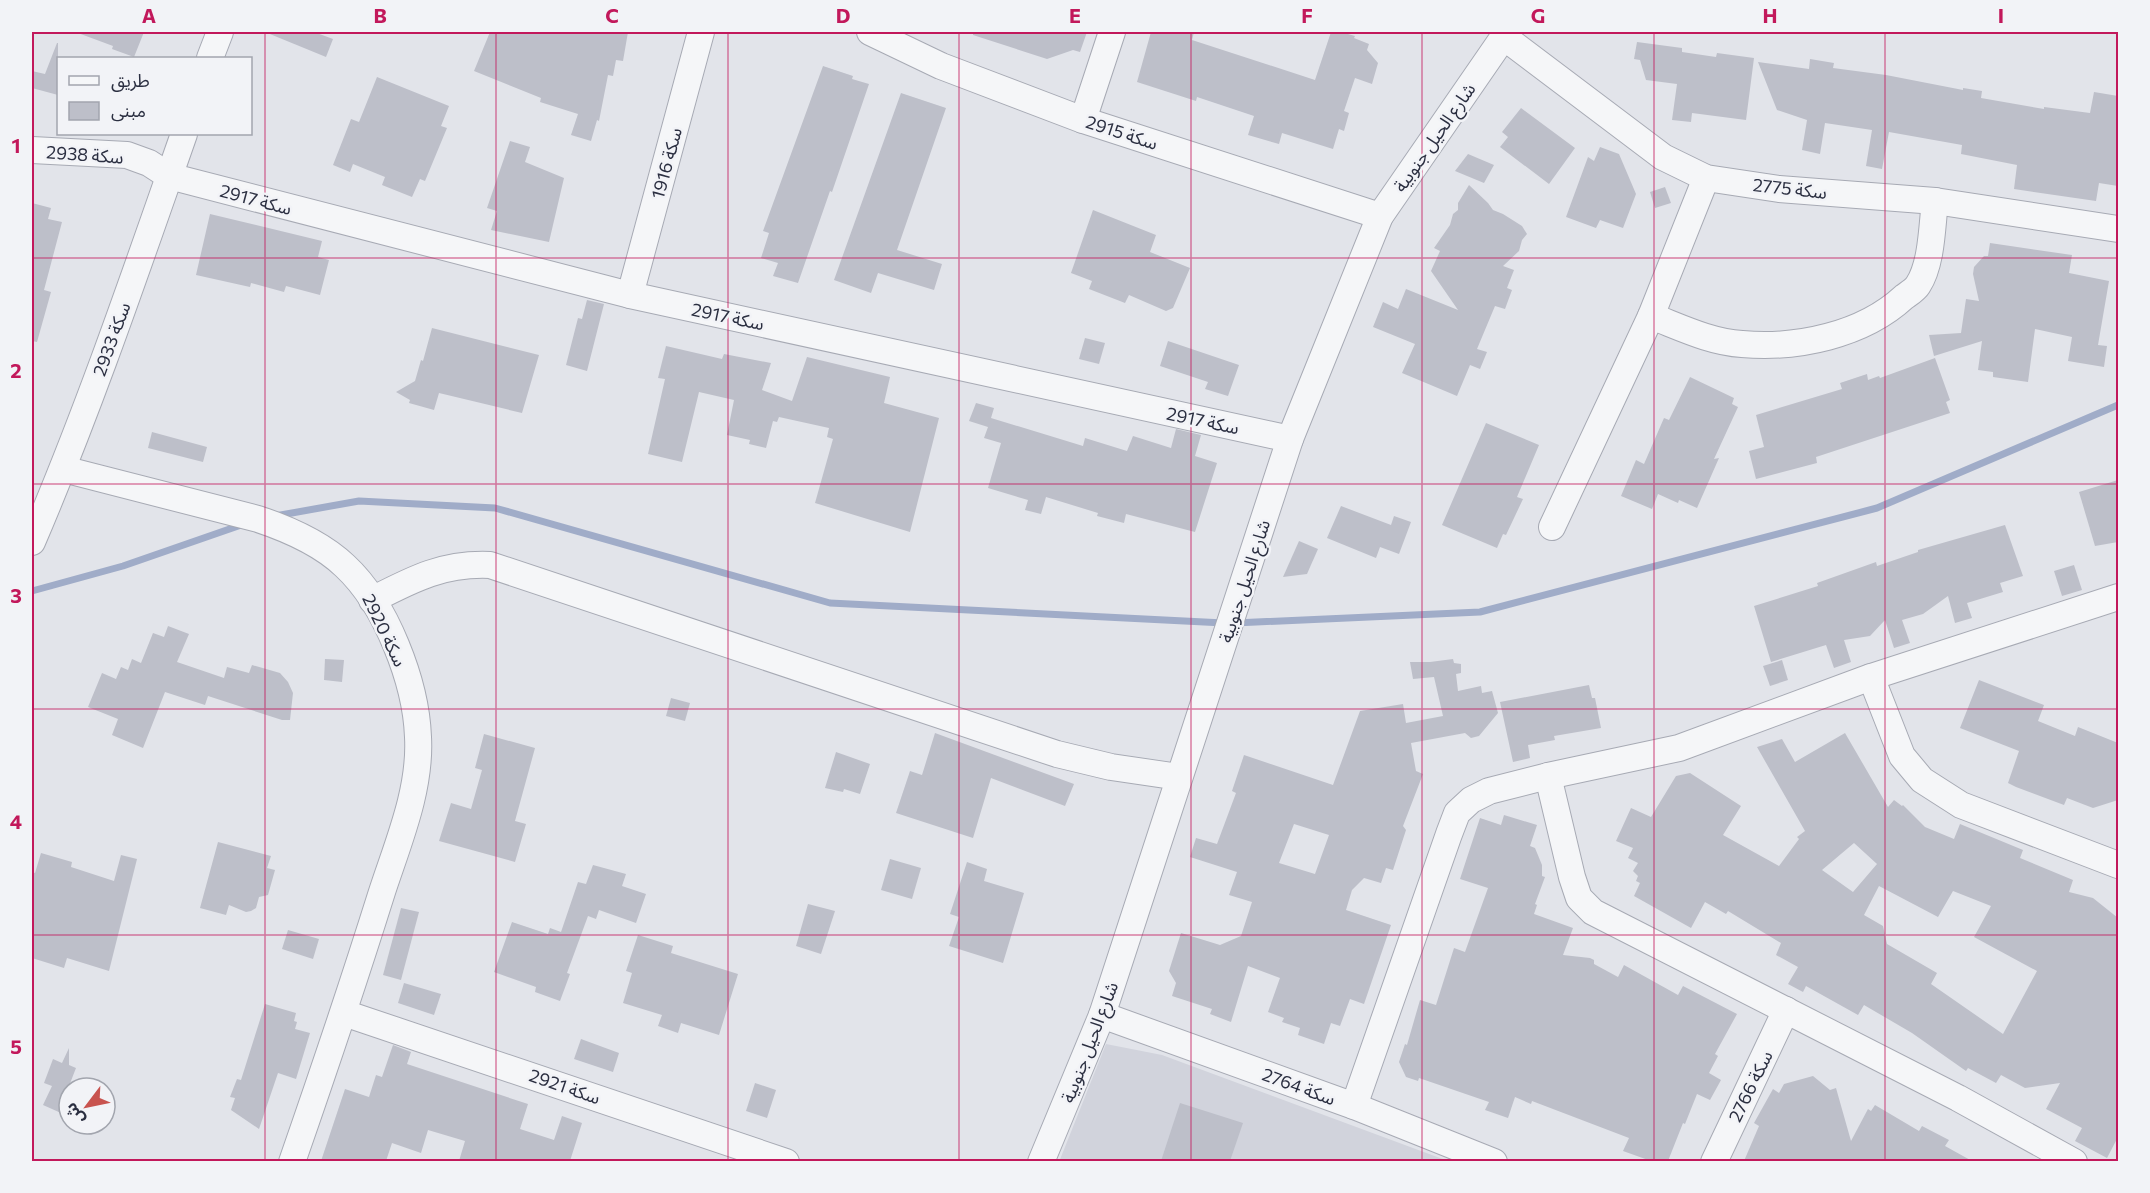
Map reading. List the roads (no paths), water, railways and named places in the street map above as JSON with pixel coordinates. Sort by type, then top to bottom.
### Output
[{"type":"street","points":[[210,57],[220,32]]},
{"type":"street","name":"سكة 1916","points":[[630,295],[702,32]]},
{"type":"street","name":"سكة 2915","points":[[870,32],[941,66],[1083,120],[1380,216]]},
{"type":"street","points":[[1083,120],[1112,32]]},
{"type":"street","name":"سكة 2775","points":[[1506,34],[1664,157],[1706,178],[1779,189],[1935,201],[2118,230]]},
{"type":"street","name":"شارع الحيل جنوبية","points":[[1041,1161],[1102,1015],[1290,439],[1380,216],[1506,34]]},
{"type":"street","name":"سكة 2933","points":[[32,543],[63,469],[184,135]]},
{"type":"street","name":"سكة 2938","points":[[32,150],[127,155],[149,163],[169,176]]},
{"type":"street","name":"سكة 2917","points":[[169,176],[630,295],[1290,439]]},
{"type":"street","points":[[1552,527],[1651,316],[1706,178]]},
{"type":"street","points":[[1651,316],[1695,333],[1742,344],[1809,340],[1855,329],[1892,309],[1918,285],[1928,260],[1935,201]]},
{"type":"street","name":"سكة 2920","points":[[63,469],[258,519],[284,528],[316,545],[344,565],[366,590],[402,657],[414,699],[418,738],[415,779],[406,815],[344,1013],[292,1161]]},
{"type":"street","points":[[372,600],[443,568],[459,565],[490,565],[1057,754],[1111,767],[1179,777]]},
{"type":"street","points":[[1354,1106],[1457,813],[1471,800],[1489,791],[1548,776],[1679,748],[1871,677],[2118,597]]},
{"type":"street","points":[[1871,677],[1902,756],[1922,780],[1961,805],[2118,865]]},
{"type":"street","points":[[1548,776],[1572,877],[1579,898],[1593,912],[1958,1098],[2073,1161]]},
{"type":"street","name":"سكة 2766","points":[[1714,1161],[1786,1010]]},
{"type":"street","name":"سكة 2921","points":[[344,1013],[786,1161]]},
{"type":"street","name":"سكة 2764","points":[[1102,1015],[1354,1106],[1486,1160]]},
{"type":"waterway","points":[[1235,623],[1480,612],[1877,508],[2118,405]]},
{"type":"waterway","points":[[275,516],[359,501],[495,508],[830,603],[1224,623]]},
{"type":"waterway","points":[[32,591],[123,566],[244,524]]}]
